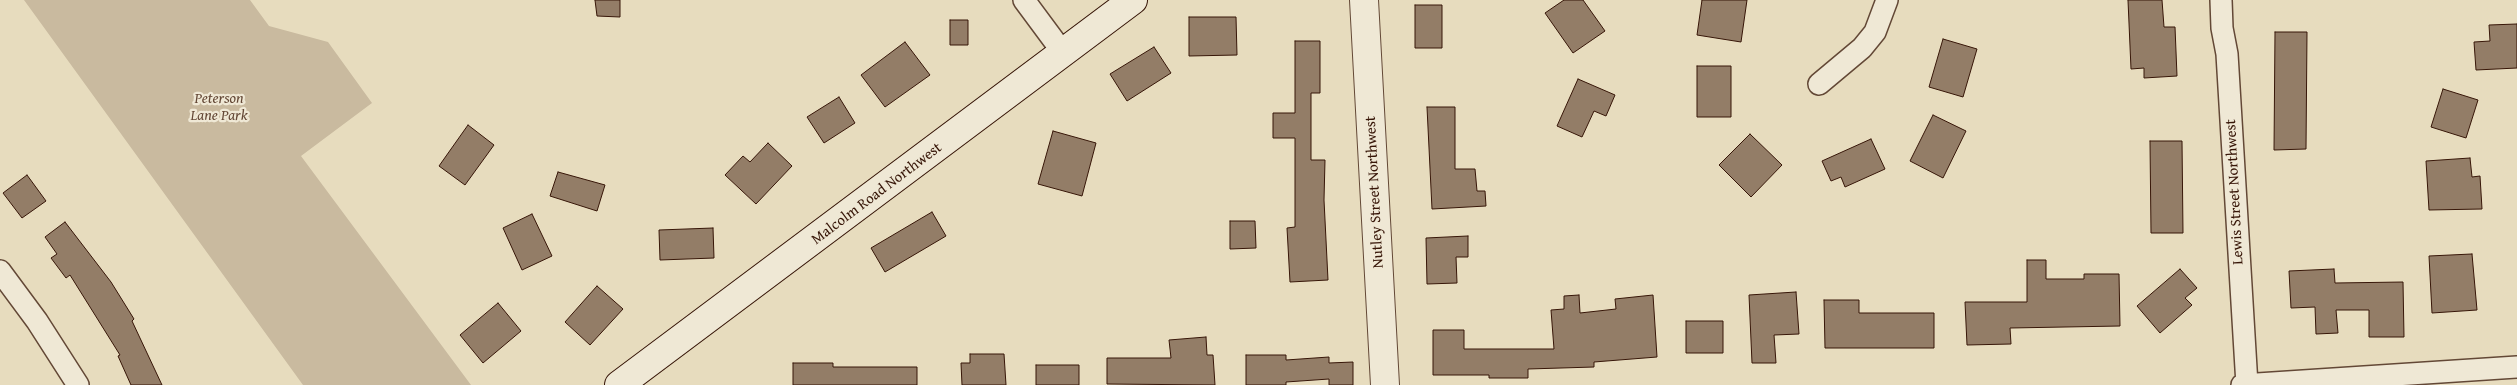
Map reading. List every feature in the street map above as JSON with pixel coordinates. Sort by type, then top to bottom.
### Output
[{"type":"main road","name":"Malcolm Road Northwest","points":[[619,385],[1064,54],[1133,0]]},
{"type":"main road","name":"Nutley Street Northwest","points":[[1364,0],[1386,385]]},
{"type":"street","points":[[1024,0],[1064,54]]},
{"type":"street","points":[[1819,84],[1846,64],[1875,32],[1887,0]]},
{"type":"street","name":"Lewis Street Northwest","points":[[2220,0],[2222,28],[2227,54],[2247,385]]},
{"type":"street","points":[[0,271],[38,321],[78,385]]},
{"type":"street","points":[[2242,385],[2517,367]]},
{"type":"green space","name":"Peterson Lane Park","points":[[24,0],[250,0],[269,26],[328,42],[372,103],[301,156],[471,385],[303,385]]},
{"type":"building","points":[[595,0],[620,0],[620,17],[597,16]]},
{"type":"building","points":[[1564,0],[1583,0],[1605,31],[1573,53],[1545,13]]},
{"type":"building","points":[[1702,0],[1747,0],[1741,42],[1697,35]]},
{"type":"building","points":[[2128,0],[2162,0],[2164,27],[2175,27],[2177,76],[2144,78],[2144,68],[2131,69]]},
{"type":"building","points":[[1415,5],[1442,5],[1442,48],[1415,48]]},
{"type":"building","points":[[1189,17],[1236,17],[1237,55],[1189,56]]},
{"type":"building","points":[[950,20],[968,20],[968,45],[950,45]]},
{"type":"building","points":[[2517,24],[2517,68],[2476,70],[2474,42],[2490,41],[2489,25]]},
{"type":"building","points":[[2275,32],[2307,32],[2306,149],[2274,150]]},
{"type":"building","points":[[1943,39],[1977,49],[1963,97],[1929,87]]},
{"type":"building","points":[[1295,41],[1320,41],[1320,93],[1311,93],[1311,160],[1325,160],[1324,200],[1328,280],[1290,282],[1287,228],[1295,227],[1295,138],[1273,138],[1273,113],[1295,113]]},
{"type":"building","points":[[905,42],[930,75],[885,107],[861,75]]},
{"type":"building","points":[[1154,47],[1171,73],[1127,101],[1110,74]]},
{"type":"building","points":[[1697,66],[1731,66],[1731,117],[1697,117]]},
{"type":"building","points":[[1578,79],[1615,95],[1606,116],[1594,111],[1582,137],[1557,126]]},
{"type":"building","points":[[2443,89],[2478,100],[2466,138],[2431,127]]},
{"type":"building","points":[[839,97],[855,123],[824,143],[807,117]]},
{"type":"building","points":[[1427,107],[1455,107],[1455,169],[1475,169],[1477,191],[1485,191],[1486,206],[1432,209]]},
{"type":"building","points":[[1933,115],[1966,131],[1943,178],[1910,161]]},
{"type":"building","points":[[468,125],[494,145],[465,185],[439,166]]},
{"type":"building","points":[[1053,131],[1096,143],[1082,196],[1038,184]]},
{"type":"building","points":[[1750,134],[1782,165],[1751,197],[1719,165]]},
{"type":"building","points":[[1871,139],[1885,169],[1845,187],[1841,177],[1831,181],[1822,161]]},
{"type":"building","points":[[2150,141],[2182,141],[2183,233],[2151,233]]},
{"type":"building","points":[[768,143],[792,166],[756,204],[725,175],[743,156],[750,162]]},
{"type":"building","points":[[2470,158],[2472,177],[2480,176],[2482,209],[2429,210],[2426,161]]},
{"type":"building","points":[[558,172],[605,185],[597,211],[550,196]]},
{"type":"building","points":[[27,175],[46,201],[22,218],[3,193]]},
{"type":"building","points":[[932,212],[946,236],[885,272],[871,248]]},
{"type":"building","points":[[532,214],[552,256],[522,270],[503,228]]},
{"type":"building","points":[[1230,221],[1255,221],[1256,248],[1230,249]]},
{"type":"building","points":[[65,222],[111,282],[134,319],[132,321],[162,385],[131,385],[118,356],[120,355],[70,275],[66,278],[51,258],[57,254],[45,237]]},
{"type":"building","points":[[713,228],[714,258],[660,260],[659,230]]},
{"type":"building","points":[[1468,236],[1468,257],[1456,257],[1457,283],[1427,284],[1426,238]]},
{"type":"building","points":[[2472,254],[2477,310],[2432,313],[2429,256]]},
{"type":"building","points":[[2027,260],[2046,260],[2046,279],[2084,279],[2084,274],[2119,274],[2120,326],[2010,328],[2011,344],[1967,345],[1965,302],[2027,302]]},
{"type":"building","points":[[2180,269],[2197,288],[2185,298],[2192,305],[2160,333],[2137,306]]},
{"type":"building","points":[[2334,269],[2335,283],[2403,282],[2404,337],[2369,337],[2369,310],[2336,310],[2338,333],[2316,334],[2315,307],[2291,308],[2289,271]]},
{"type":"building","points":[[597,286],[623,309],[590,345],[565,322]]},
{"type":"building","points":[[1796,292],[1799,334],[1774,335],[1776,363],[1752,363],[1749,295]]},
{"type":"building","points":[[1579,295],[1580,313],[1616,309],[1615,299],[1653,295],[1657,357],[1594,362],[1594,367],[1528,369],[1528,378],[1489,378],[1489,375],[1433,375],[1433,330],[1464,330],[1464,349],[1554,349],[1551,310],[1564,309],[1564,296]]},
{"type":"building","points":[[1824,300],[1859,300],[1859,313],[1934,313],[1934,348],[1825,348]]},
{"type":"building","points":[[498,303],[521,331],[483,363],[460,335]]},
{"type":"building","points":[[1686,321],[1723,321],[1723,353],[1686,353]]},
{"type":"building","points":[[1206,337],[1207,355],[1213,355],[1215,385],[1107,384],[1107,358],[1171,358],[1169,340]]},
{"type":"building","points":[[970,354],[1004,354],[1006,385],[962,385],[961,363],[970,363]]},
{"type":"building","points":[[1246,355],[1286,355],[1286,360],[1329,357],[1329,363],[1353,362],[1353,385],[1329,385],[1329,379],[1286,382],[1286,385],[1246,385]]},
{"type":"building","points":[[793,363],[833,363],[833,367],[917,367],[917,385],[793,385]]},
{"type":"building","points":[[1036,365],[1079,365],[1079,385],[1036,385]]}]
